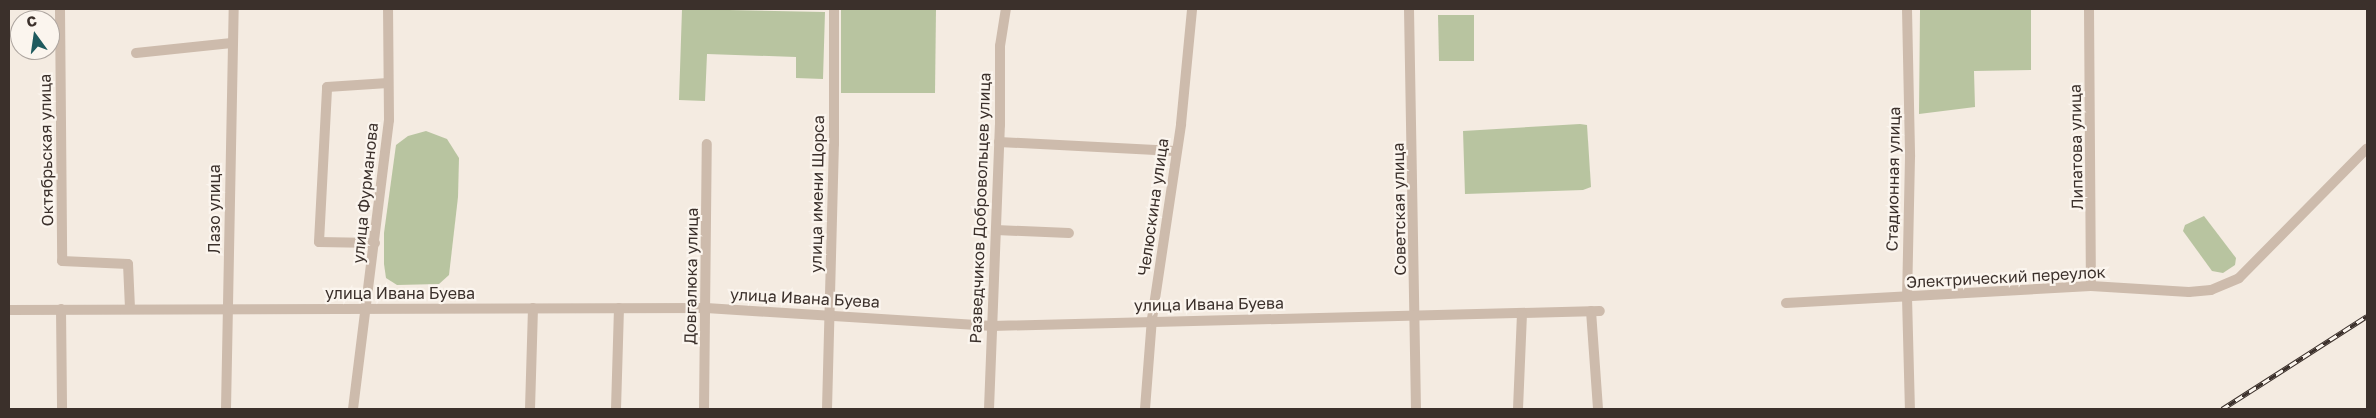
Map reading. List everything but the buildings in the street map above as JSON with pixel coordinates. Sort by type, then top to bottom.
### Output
[{"type":"street","name":"Октябрьская улица","points":[[60,9],[62,261],[128,264],[130,308]]},
{"type":"street","name":"Лазо улица","points":[[226,409],[231,43],[234,9]]},
{"type":"street","name":"улица Фурманова","points":[[353,409],[368,308],[389,120],[388,9]]},
{"type":"street","name":"улица имени Щорса","points":[[827,409],[834,9]]},
{"type":"street","name":"Разведчиков Добровольцев улица","points":[[989,409],[999,142],[1000,46],[1006,9]]},
{"type":"street","name":"Челюскина улица","points":[[1145,409],[1152,319],[1175,150],[1181,124],[1192,9]]},
{"type":"street","name":"Советская улица","points":[[1409,9],[1416,316],[1416,409]]},
{"type":"street","name":"Стадионная улица","points":[[1907,9],[1910,157],[1906,296],[1910,409]]},
{"type":"street","name":"Липатова улица","points":[[2089,9],[2091,286]]},
{"type":"street","points":[[136,53],[231,43]]},
{"type":"street","points":[[375,243],[319,242],[327,87],[388,82]]},
{"type":"street","points":[[999,142],[1175,150]]},
{"type":"street","name":"Довгалюка улица","points":[[704,409],[707,144]]},
{"type":"street","name":"Электрический переулок","points":[[1786,304],[2091,286],[2189,292],[2212,290],[2239,278],[2367,148]]},
{"type":"street","points":[[996,230],[1069,233]]},
{"type":"street","name":"улица Ивана Буева","points":[[9,310],[130,308],[706,308],[992,326],[1152,319],[1416,316],[1595,311],[1598,409]]},
{"type":"street","points":[[530,409],[533,308]]},
{"type":"street","points":[[616,409],[619,308]]},
{"type":"street","points":[[61,309],[62,409]]},
{"type":"street","points":[[1518,409],[1522,313]]},
{"type":"green space","points":[[682,9],[825,12],[823,79],[796,78],[796,57],[707,54],[705,101],[679,100]]},
{"type":"green space","points":[[841,9],[936,9],[935,93],[841,93]]},
{"type":"green space","points":[[1920,9],[2031,9],[2031,70],[1974,71],[1975,107],[1919,114]]},
{"type":"green space","points":[[1438,15],[1474,15],[1474,61],[1439,61]]},
{"type":"green space","points":[[1587,125],[1591,187],[1583,190],[1465,194],[1463,131]]},
{"type":"green space","points":[[426,131],[447,139],[459,158],[458,197],[449,275],[439,284],[397,285],[386,278],[384,264],[384,233],[396,145],[408,136]]},
{"type":"green space","points":[[2204,216],[2236,258],[2235,265],[2223,273],[2212,271],[2183,231],[2185,225]]},
{"type":"railway","points":[[2222,409],[2367,316]]}]
